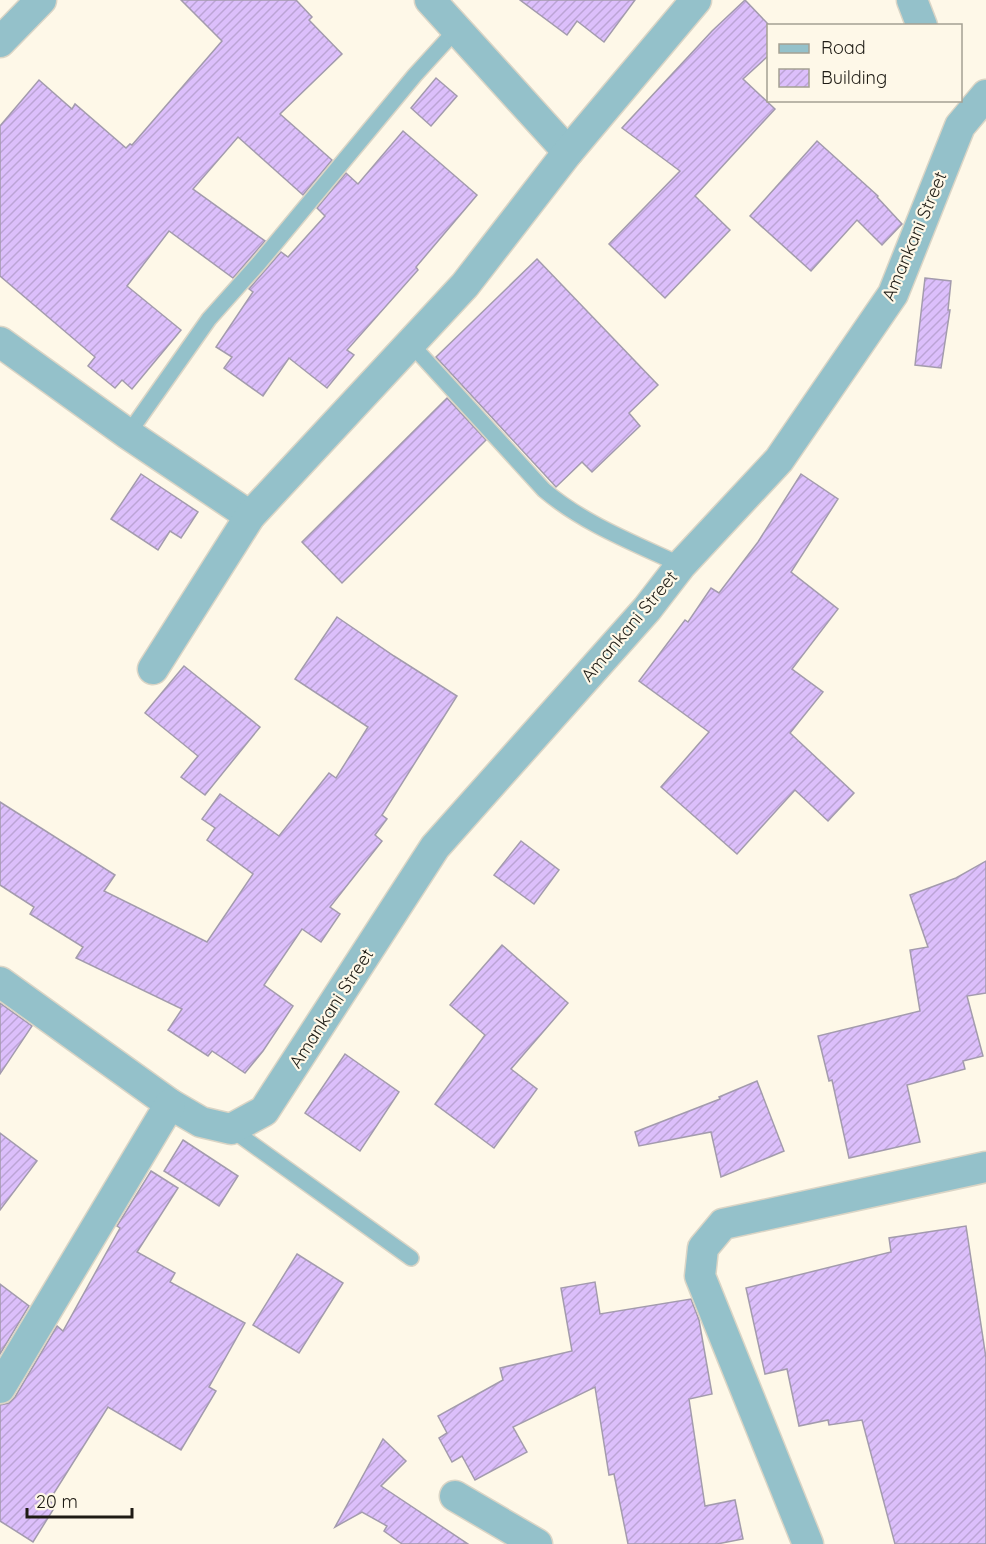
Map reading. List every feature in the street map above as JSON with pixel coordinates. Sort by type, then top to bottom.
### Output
[{"type":"street","points":[[0,42],[41,0]]},
{"type":"street","points":[[430,0],[568,152]]},
{"type":"street","points":[[153,669],[250,516],[465,285],[568,152],[696,0]]},
{"type":"street","points":[[912,0],[921,24]]},
{"type":"street","name":"Amankani Street","points":[[231,1129],[264,1112],[435,848],[647,609],[681,565],[779,460],[893,294],[955,113],[986,95]]},
{"type":"street","points":[[0,342],[128,434],[250,516]]},
{"type":"street","points":[[0,982],[170,1104],[201,1122],[231,1129]]},
{"type":"street","points":[[0,1388],[170,1104]]},
{"type":"street","points":[[808,1544],[700,1276],[703,1248],[723,1224],[986,1167]]},
{"type":"street","points":[[455,1496],[537,1544]]},
{"type":"lane","points":[[128,434],[208,319],[259,263],[415,75],[457,29]]},
{"type":"lane","points":[[410,343],[544,490],[559,503],[611,532],[681,565]]},
{"type":"lane","points":[[231,1129],[411,1258]]},
{"type":"building","points":[[181,0],[296,0],[312,17],[309,20],[342,54],[280,114],[332,160],[303,195],[238,137],[193,189],[265,241],[233,278],[169,231],[127,286],[181,330],[132,389],[122,380],[115,388],[88,366],[95,357],[0,276],[0,126],[39,80],[72,109],[75,104],[126,148],[132,145],[222,41]]},
{"type":"building","points":[[520,0],[635,0],[604,42],[577,21],[567,35]]},
{"type":"building","points":[[745,0],[768,24],[767,57],[743,79],[775,109],[695,196],[730,230],[665,298],[609,244],[680,171],[622,128],[712,31]]},
{"type":"building","points":[[436,78],[457,96],[431,126],[411,108]]},
{"type":"building","points":[[403,131],[477,195],[416,267],[418,270],[347,350],[354,355],[327,388],[289,358],[263,396],[224,368],[232,357],[216,347],[253,292],[249,289],[281,252],[288,257],[325,216],[317,208],[346,173],[358,184]]},
{"type":"building","points":[[817,141],[878,196],[902,224],[882,245],[857,220],[811,271],[750,216]]},
{"type":"building","points":[[537,259],[658,385],[629,413],[640,426],[592,472],[582,462],[556,487],[436,357]]},
{"type":"building","points":[[925,278],[951,281],[948,310],[950,310],[941,368],[915,365]]},
{"type":"building","points":[[447,398],[486,440],[342,583],[302,542]]},
{"type":"building","points":[[141,474],[198,512],[181,538],[170,531],[158,550],[111,519]]},
{"type":"building","points":[[801,474],[838,499],[791,572],[838,609],[792,669],[823,692],[790,733],[854,793],[828,821],[795,790],[737,854],[661,787],[709,732],[639,681],[685,620],[688,622],[711,588],[719,593],[758,542]]},
{"type":"building","points":[[337,617],[457,696],[382,815],[387,819],[375,835],[382,841],[330,907],[340,914],[321,942],[302,929],[264,985],[293,1006],[263,1051],[245,1073],[212,1051],[208,1056],[168,1030],[182,1009],[76,958],[83,947],[30,914],[34,907],[0,885],[0,802],[115,875],[104,891],[207,942],[253,874],[207,840],[215,828],[202,819],[220,794],[279,836],[329,773],[336,778],[368,727],[295,679]]},
{"type":"building","points":[[184,666],[260,727],[205,795],[181,777],[198,756],[145,713]]},
{"type":"building","points":[[521,841],[559,870],[534,904],[494,875]]},
{"type":"building","points":[[986,861],[986,993],[967,996],[983,1056],[963,1061],[965,1069],[907,1085],[920,1142],[849,1158],[832,1080],[829,1081],[818,1036],[920,1011],[910,950],[928,947],[910,895],[956,878]]},
{"type":"building","points":[[502,945],[568,1003],[511,1069],[537,1089],[494,1148],[435,1104],[485,1035],[450,1005]]},
{"type":"building","points":[[0,1003],[32,1026],[0,1074]]},
{"type":"building","points":[[345,1054],[399,1092],[360,1151],[305,1113]]},
{"type":"building","points":[[757,1081],[784,1151],[721,1177],[711,1132],[639,1146],[635,1132],[720,1099],[719,1097]]},
{"type":"building","points":[[0,1133],[37,1161],[0,1210]]},
{"type":"building","points":[[183,1140],[238,1176],[219,1206],[164,1171]]},
{"type":"building","points":[[151,1171],[178,1188],[137,1252],[175,1273],[170,1282],[245,1323],[209,1387],[216,1391],[181,1450],[108,1407],[49,1501],[56,1505],[33,1542],[0,1521],[0,1405],[9,1403],[15,1397],[57,1326],[63,1331],[120,1228],[117,1226]]},
{"type":"building","points":[[966,1226],[986,1358],[986,1544],[895,1544],[862,1420],[829,1425],[828,1420],[799,1426],[787,1369],[765,1374],[746,1288],[891,1252],[889,1238]]},
{"type":"building","points":[[297,1254],[343,1283],[299,1353],[253,1325]]},
{"type":"building","points":[[595,1282],[600,1314],[691,1299],[699,1320],[712,1394],[689,1399],[705,1506],[735,1500],[743,1539],[717,1544],[628,1544],[614,1474],[609,1475],[595,1387],[513,1427],[527,1452],[475,1480],[462,1456],[452,1462],[439,1438],[447,1433],[438,1416],[503,1380],[500,1368],[572,1351],[561,1288]]},
{"type":"building","points":[[0,1284],[29,1306],[0,1354]]},
{"type":"building","points":[[383,1439],[406,1461],[381,1486],[468,1544],[402,1544],[384,1531],[387,1526],[362,1512],[335,1527]]}]
